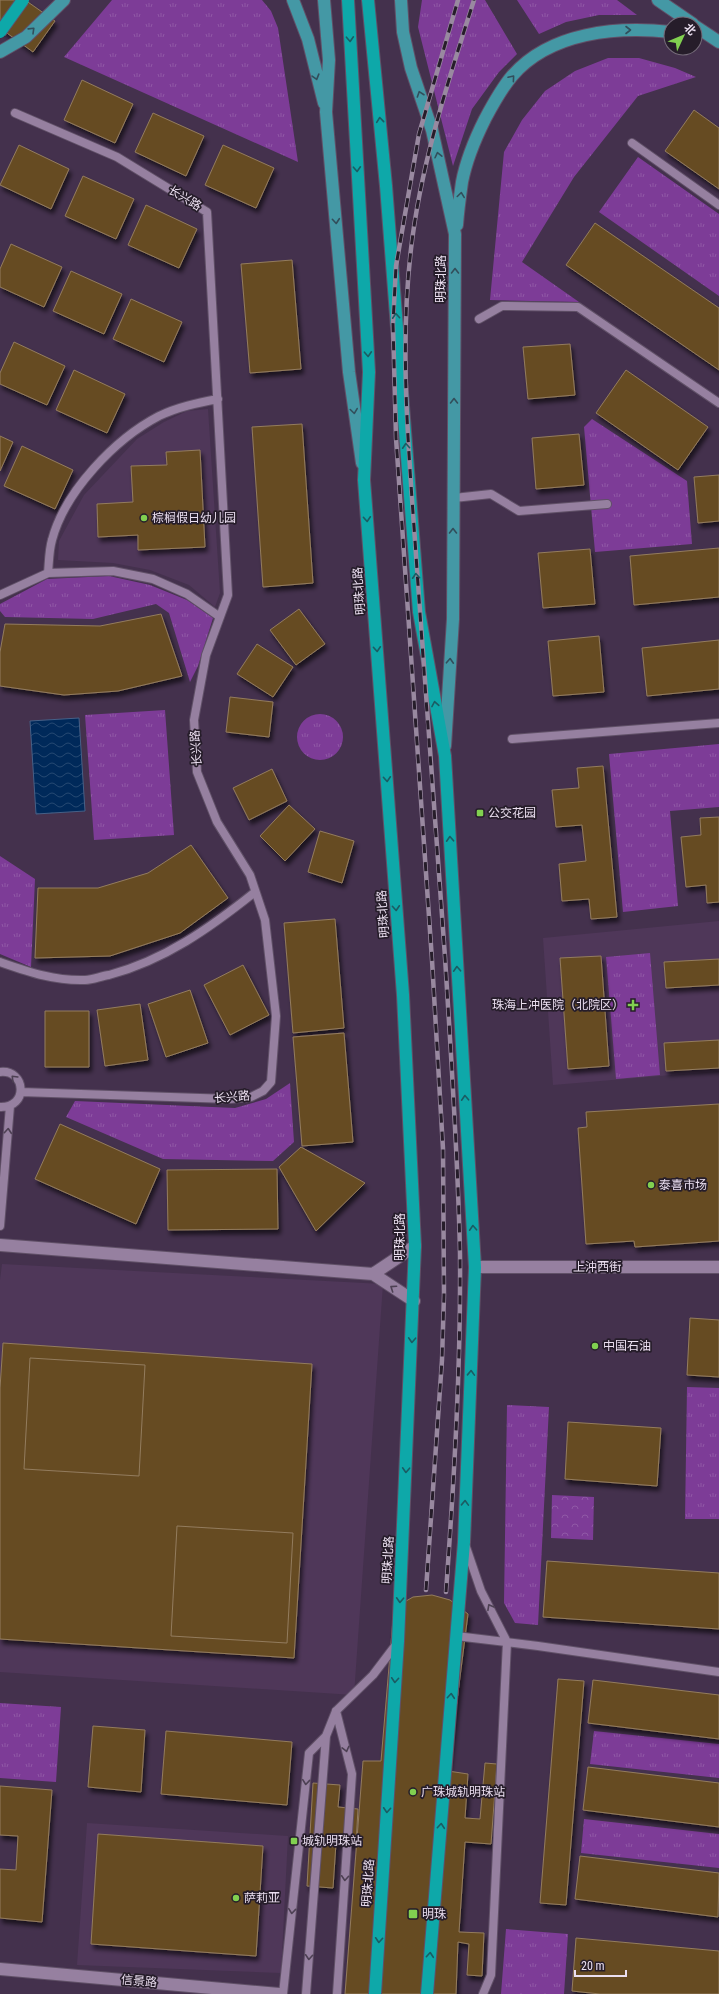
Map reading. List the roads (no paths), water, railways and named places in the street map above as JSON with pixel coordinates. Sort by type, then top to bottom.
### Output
[{"type":"highway","points":[[0,32],[23,0]]},
{"type":"highway","name":"明珠北路","points":[[348,0],[369,372],[364,480],[403,995],[415,1246],[414,1301],[398,1641],[375,1994]]},
{"type":"highway","name":"明珠北路","points":[[368,0],[386,186],[419,612],[445,756],[475,1267],[464,1542],[427,1994]]},
{"type":"main road","points":[[0,52],[26,37],[64,0]]},
{"type":"main road","points":[[293,0],[308,39],[326,112]]},
{"type":"main road","name":"明珠北路","points":[[324,0],[329,60],[326,112],[349,372],[364,480]]},
{"type":"main road","name":"明珠北路","points":[[402,0],[403,32],[411,68],[432,130],[455,234],[453,619],[445,756]]},
{"type":"main road","points":[[658,0],[681,16]]},
{"type":"main road","points":[[455,234],[463,181],[475,139],[495,99],[513,75],[536,56],[565,41],[610,30],[663,32]]},
{"type":"main road","points":[[703,31],[715,40]]},
{"type":"main road","points":[[703,37],[715,40]]},
{"type":"street","points":[[0,1245],[373,1274],[414,1301]]},
{"type":"street","points":[[373,1274],[415,1246]]},
{"type":"street","name":"上沖西街","points":[[475,1267],[719,1268]]},
{"type":"street","name":"信景路","points":[[0,1969],[279,1994]]},
{"type":"lane","name":"长兴路","points":[[15,113],[117,157],[207,212],[228,595],[206,655],[194,720],[197,772],[217,822],[250,875],[256,892],[265,920],[276,1016],[270,1082],[264,1091],[251,1097],[230,1099],[21,1092]]},
{"type":"lane","points":[[632,143],[719,205]]},
{"type":"lane","points":[[479,319],[502,306],[578,307],[719,403]]},
{"type":"lane","points":[[48,573],[51,540],[63,513],[79,486],[104,458],[131,434],[159,416],[187,405],[218,399]]},
{"type":"lane","points":[[454,498],[491,494],[519,510],[607,504]]},
{"type":"lane","points":[[0,595],[48,573],[79,570],[113,571],[153,579],[187,594],[220,617]]},
{"type":"lane","points":[[512,739],[719,723]]},
{"type":"lane","points":[[0,962],[41,976],[86,980],[130,969],[176,948],[216,923],[256,892]]},
{"type":"lane","points":[[0,1072],[9,1073],[15,1076],[21,1092],[16,1102],[10,1106],[0,1107]]},
{"type":"lane","points":[[0,1226],[10,1106]]},
{"type":"lane","points":[[464,1542],[481,1592],[507,1642],[491,1975],[484,1994]]},
{"type":"lane","points":[[456,1636],[719,1672]]},
{"type":"lane","points":[[306,1994],[326,1736],[336,1711],[373,1675],[398,1641]]},
{"type":"lane","points":[[336,1711],[352,1774],[337,1994]]},
{"type":"lane","points":[[283,1994],[309,1753],[326,1736]]},
{"type":"water","points":[[79,718],[85,811],[36,814],[30,721]]},
{"type":"railway","points":[[426,1590],[442,1360],[444,1295],[443,1149],[432,960],[396,438],[393,324],[396,266],[419,134],[458,0]]},
{"type":"railway","points":[[446,1592],[458,1381],[460,1296],[458,1180],[445,957],[408,440],[405,364],[407,287],[411,249],[421,185],[436,123],[474,0]]},
{"type":"place","name":"棕榈假日幼儿园","points":[[144,518]]},
{"type":"place","name":"公交花园","points":[[480,813]]},
{"type":"place","name":"珠海上冲医院（北院区）","points":[[633,1005]]},
{"type":"place","name":"泰喜市场","points":[[651,1185]]},
{"type":"place","name":"中国石油","points":[[595,1346]]},
{"type":"place","name":"广珠城轨明珠站","points":[[413,1792]]},
{"type":"place","name":"城轨明珠站","points":[[294,1841]]},
{"type":"place","name":"萨莉亚","points":[[236,1898]]},
{"type":"place","name":"明珠","points":[[413,1914]]}]
